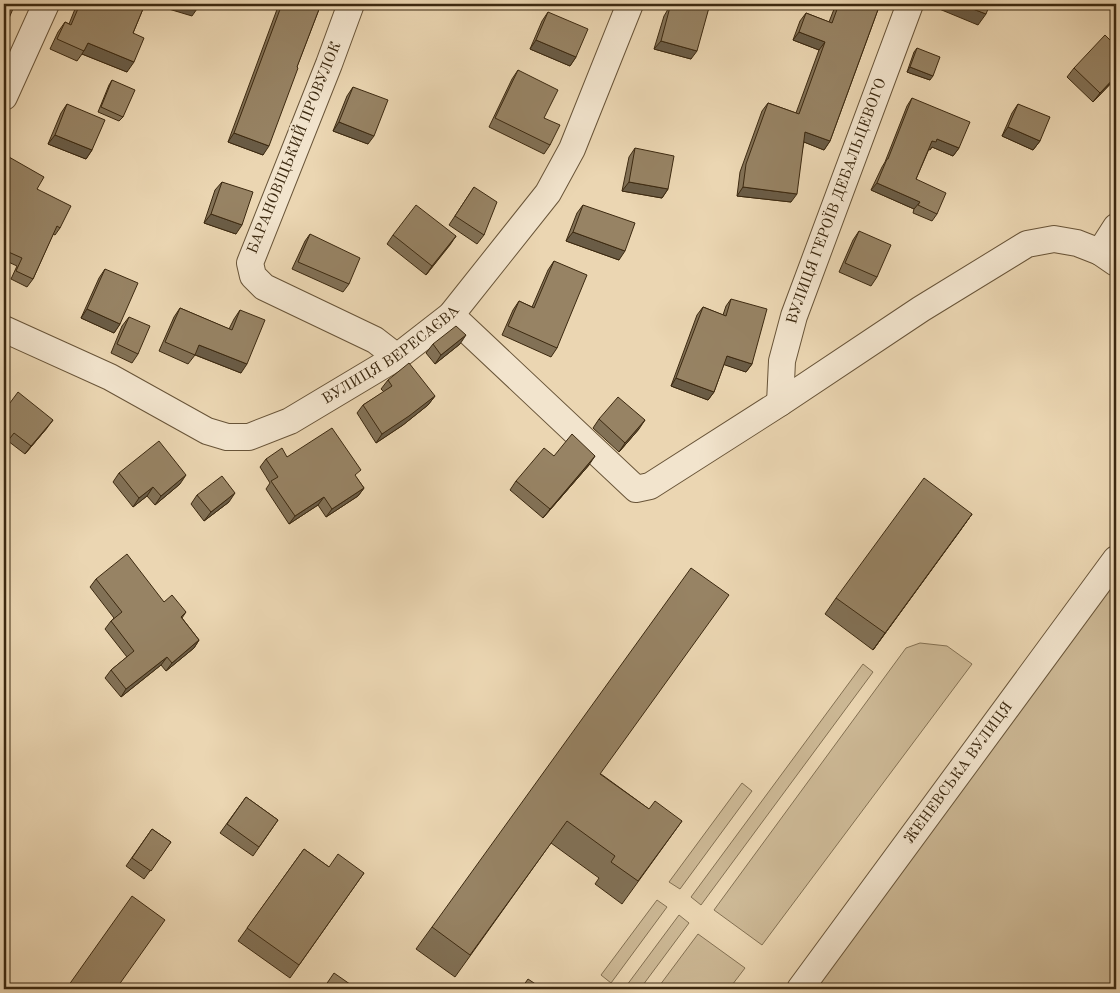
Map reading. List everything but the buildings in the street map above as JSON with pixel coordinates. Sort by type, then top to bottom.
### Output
[{"type":"street","points":[[4,97],[46,4]]},
{"type":"street","name":"БАРАНОВІЦЬКИЙ ПРОВУЛОК","points":[[351,4],[250,263],[253,276],[264,287],[375,340],[398,357]]},
{"type":"street","name":"ВУЛИЦЯ ВЕРЕСАЄВА","points":[[4,329],[110,377],[207,430],[227,437],[249,437],[290,421],[398,357],[451,315],[548,193],[572,149],[630,4]]},
{"type":"street","name":"ВУЛИЦЯ ГЕРОЇВ ДЕБАЛЬЦЕВОГО","points":[[780,402],[782,361],[794,316],[910,4]]},
{"type":"street","points":[[451,315],[636,489],[650,486],[921,310],[1027,244],[1054,239],[1077,243],[1108,257],[1116,227]]},
{"type":"street","name":"ЖЕНЕВСЬКА ВУЛИЦЯ","points":[[800,989],[1116,559]]},
{"type":"shaded area","points":[[1116,559],[1116,989],[800,989]]},
{"type":"shaded area","points":[[920,643],[947,646],[972,664],[762,945],[714,910],[906,648]]},
{"type":"shaded area","points":[[863,664],[873,672],[701,905],[691,897]]},
{"type":"shaded area","points":[[742,783],[752,791],[680,889],[669,882]]},
{"type":"shaded area","points":[[657,900],[667,907],[611,983],[601,975]]},
{"type":"shaded area","points":[[679,915],[689,923],[640,989],[624,989]]},
{"type":"shaded area","points":[[698,934],[745,968],[729,989],[657,989]]}]
